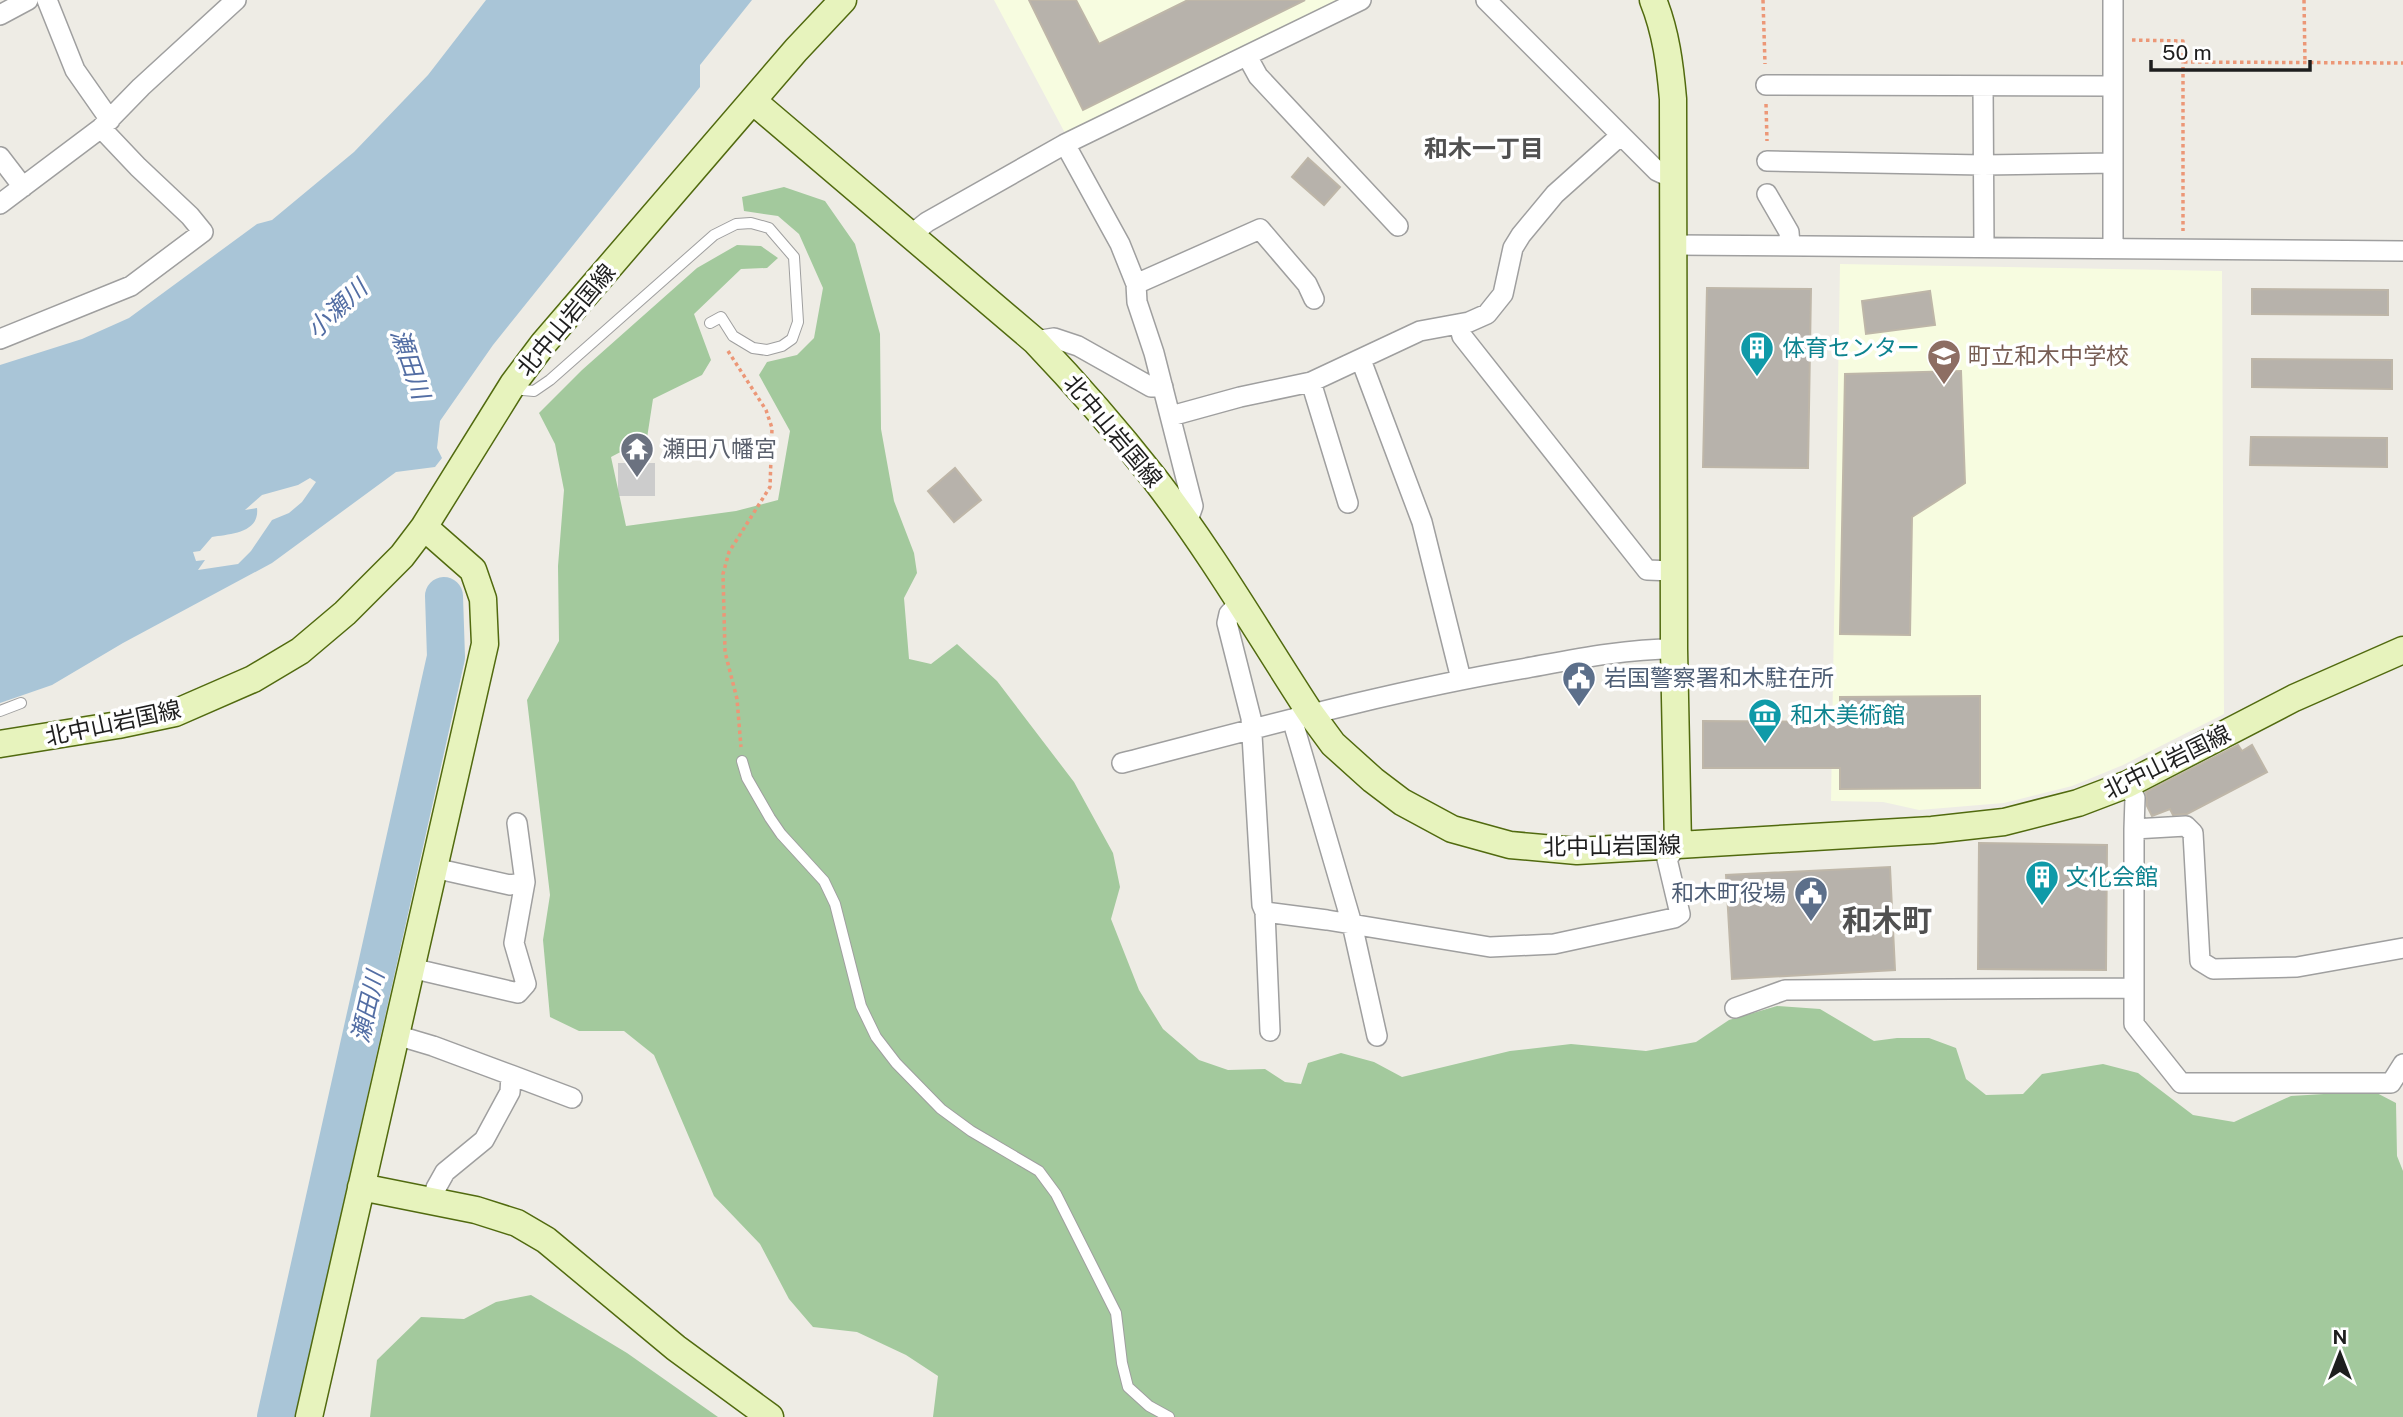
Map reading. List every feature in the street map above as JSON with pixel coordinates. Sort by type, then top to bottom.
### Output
[{"type":"main road","points":[[753,101],[843,0]]},
{"type":"main road","points":[[1653,0],[1660,18],[1671,73],[1673,99],[1674,649],[1678,845]]},
{"type":"main road","name":"北中山岩国線","points":[[0,744],[175,713],[253,679],[300,651],[345,613],[401,556],[424,527],[513,384],[543,344],[753,101],[1035,341],[1154,478],[1187,523],[1239,603],[1303,716],[1373,780],[1402,802],[1452,829],[1510,845],[1577,851],[1932,830],[2004,822],[2078,803],[2128,784],[2294,698],[2403,650]]},
{"type":"main road","points":[[309,1417],[485,644],[483,599],[473,570],[424,527]]},
{"type":"main road","points":[[361,1187],[476,1210],[517,1223],[546,1240],[676,1348],[769,1417]]},
{"type":"street","points":[[0,15],[28,0]]},
{"type":"street","points":[[0,339],[131,286],[203,232],[190,216],[138,167],[106,124],[75,70],[47,0]]},
{"type":"street","points":[[0,204],[106,124],[215,6],[236,0]]},
{"type":"street","points":[[912,234],[927,222],[1065,144],[1361,0]]},
{"type":"street","points":[[1486,0],[1657,171],[1674,179]]},
{"type":"street","points":[[2113,0],[2113,248]]},
{"type":"street","points":[[1247,56],[1258,76],[1398,226]]},
{"type":"street","points":[[1766,85],[2112,86]]},
{"type":"street","points":[[1983,86],[1984,247]]},
{"type":"street","points":[[1171,416],[1240,397],[1311,382],[1420,331],[1459,324],[1487,314],[1503,294],[1513,248],[1521,234],[1555,194],[1620,135]]},
{"type":"street","points":[[1065,144],[1120,244],[1136,285],[1137,302],[1163,387],[1194,506],[1187,523]]},
{"type":"street","points":[[0,157],[23,187]]},
{"type":"street","points":[[1767,161],[1983,165],[2113,163]]},
{"type":"street","points":[[1768,194],[1789,232],[1790,246]]},
{"type":"street","points":[[1136,285],[1260,229],[1307,284],[1314,299]]},
{"type":"street","points":[[1675,245],[2403,251]]},
{"type":"street","points":[[1459,324],[1462,336],[1647,570],[1674,571]]},
{"type":"street","points":[[1035,341],[1054,338],[1078,346],[1151,387],[1163,387]]},
{"type":"street","points":[[1361,360],[1422,522],[1461,679]]},
{"type":"street","points":[[1311,382],[1348,503]]},
{"type":"street","points":[[1239,603],[1229,614],[1227,623],[1251,718],[1262,905],[1265,912],[1270,1031]]},
{"type":"street","points":[[1122,763],[1461,679],[1611,654],[1674,649]]},
{"type":"street","points":[[1303,716],[1295,729],[1352,924],[1377,1036]]},
{"type":"street","points":[[2128,784],[2135,799],[2134,1024],[2181,1083],[2391,1083],[2403,1064]]},
{"type":"street","points":[[411,968],[518,993],[526,984],[514,943],[525,882],[517,823]]},
{"type":"street","points":[[2134,830],[2186,826],[2193,833],[2200,961],[2213,969],[2297,967],[2403,948]]},
{"type":"street","points":[[1265,912],[1490,947],[1554,944],[1674,918],[1680,914],[1667,859],[1678,845]]},
{"type":"street","points":[[434,868],[510,885],[525,882]]},
{"type":"street","points":[[1735,1008],[1785,990],[2134,988]]},
{"type":"street","points":[[396,1035],[433,1046],[572,1098]]},
{"type":"street","points":[[433,1201],[436,1188],[445,1172],[484,1140],[510,1092],[511,1075]]},
{"type":"lane","points":[[513,384],[523,390],[534,391],[550,380],[714,234],[736,224],[751,223],[769,228],[794,257],[798,322],[792,339],[782,346],[767,350],[753,348],[733,336],[721,317],[710,323]]},
{"type":"lane","points":[[0,710],[21,703]]},
{"type":"lane","points":[[742,761],[747,778],[781,834],[824,881],[835,904],[861,1006],[876,1037],[896,1063],[941,1109],[971,1131],[1039,1171],[1056,1194],[1116,1312],[1122,1363],[1128,1387],[1149,1406],[1169,1417]]},
{"type":"path","points":[[2304,0],[2305,63]]},
{"type":"path","points":[[2113,39],[2183,41],[2183,249]]},
{"type":"path","points":[[2184,62],[2403,63]]},
{"type":"path","points":[[710,323],[766,410],[772,428],[770,487],[729,552],[723,574],[726,652],[737,699],[742,761]]},
{"type":"shaded area","points":[[994,0],[1344,0],[1065,133]]},
{"type":"shaded area","points":[[1840,264],[2222,271],[2224,714],[2123,765],[2072,786],[2004,803],[1919,810],[1883,802],[1831,801]]},
{"type":"shaded area","name":"瀬田八幡宮","points":[[618,463],[655,463],[655,496],[618,496]]},
{"type":"green space","points":[[784,187],[825,201],[855,244],[880,334],[881,429],[894,501],[914,553],[917,573],[904,598],[909,659],[931,664],[957,644],[997,681],[1074,782],[1113,853],[1120,887],[1111,919],[1139,990],[1163,1029],[1199,1060],[1228,1070],[1265,1069],[1285,1082],[1301,1084],[1308,1063],[1341,1053],[1374,1062],[1402,1077],[1510,1051],[1571,1044],[1646,1051],[1696,1042],[1729,1020],[1777,1006],[1820,1009],[1874,1041],[1929,1038],[1956,1048],[1966,1079],[1986,1095],[2023,1094],[2042,1074],[2103,1064],[2138,1073],[2193,1115],[2234,1122],[2291,1096],[2373,1091],[2396,1103],[2397,1156],[2403,1171],[2403,1417],[933,1417],[938,1376],[906,1355],[857,1332],[813,1327],[789,1299],[760,1244],[714,1196],[654,1055],[624,1031],[579,1031],[550,1017],[543,940],[550,895],[527,700],[559,641],[558,566],[564,490],[555,444],[539,413],[582,370],[697,268],[737,245],[761,246],[778,258],[767,268],[741,269],[694,314],[711,360],[702,375],[653,399],[647,438],[611,457],[626,526],[736,511],[778,500],[790,431],[759,375],[767,362],[797,355],[814,338],[823,288],[799,234],[778,216],[744,211],[742,197]]},
{"type":"green space","points":[[531,1295],[627,1353],[718,1417],[370,1417],[377,1360],[421,1317],[464,1319],[496,1302]]},
{"type":"water","name":"小瀬川","points":[[486,0],[752,0],[700,65],[700,87],[493,345],[440,421],[437,448],[442,458],[435,467],[396,472],[272,563],[123,643],[52,685],[0,703],[0,365],[82,339],[129,318],[257,224],[272,220],[354,152],[428,75]],"holes":[[[310,478],[316,482],[302,502],[289,513],[272,520],[251,551],[238,564],[198,570],[205,560],[196,561],[193,552],[200,551],[212,537],[242,531],[254,523],[257,508],[245,510],[262,495],[298,485]]]},
{"type":"building","points":[[1029,0],[1076,0],[1099,44],[1188,0],[1305,0],[1083,110]]},
{"type":"building","points":[[1308,158],[1340,187],[1324,205],[1292,177]]},
{"type":"building","name":"体育センター","points":[[1707,288],[1811,289],[1808,468],[1703,467]]},
{"type":"building","points":[[2252,289],[2388,290],[2388,315],[2252,314]]},
{"type":"building","points":[[1930,291],[1935,325],[1866,334],[1862,301]]},
{"type":"building","points":[[2252,359],[2392,360],[2392,389],[2252,387]]},
{"type":"building","points":[[1961,371],[1965,483],[1912,517],[1910,635],[1840,634],[1845,374]]},
{"type":"building","points":[[2251,437],[2387,438],[2387,467],[2250,465]]},
{"type":"building","points":[[955,468],[981,500],[954,522],[928,491]]},
{"type":"building","points":[[1980,696],[1980,788],[1840,789],[1840,768],[1703,768],[1703,721],[1840,722],[1840,697]]},
{"type":"building","points":[[2238,745],[2242,751],[2252,745],[2267,772],[2187,814],[2173,815],[2170,809],[2152,816],[2147,806],[2146,792]]},
{"type":"building","name":"文化会館","points":[[1979,843],[2107,845],[2106,970],[1978,969]]},
{"type":"building","name":"和木町役場","points":[[1890,867],[1895,970],[1732,979],[1726,875]]},
{"type":"waterway","name":"瀬田川","points":[[276,1417],[446,657],[444,596]]},
{"type":"place","name":"体育センター","points":[[1757,378]]},
{"type":"place","name":"町立和木中学校","points":[[1944,386]]},
{"type":"place","name":"瀬田八幡宮","points":[[637,479]]},
{"type":"place","name":"岩国警察署和木駐在所","points":[[1579,708]]},
{"type":"place","name":"和木美術館","points":[[1765,745]]},
{"type":"place","name":"文化会館","points":[[2042,907]]},
{"type":"place","name":"和木町役場","points":[[1811,923]]},
{"type":"district","name":"和木一丁目","points":[[1484,149]]},
{"type":"district","name":"和木町","points":[[1887,921]]}]
